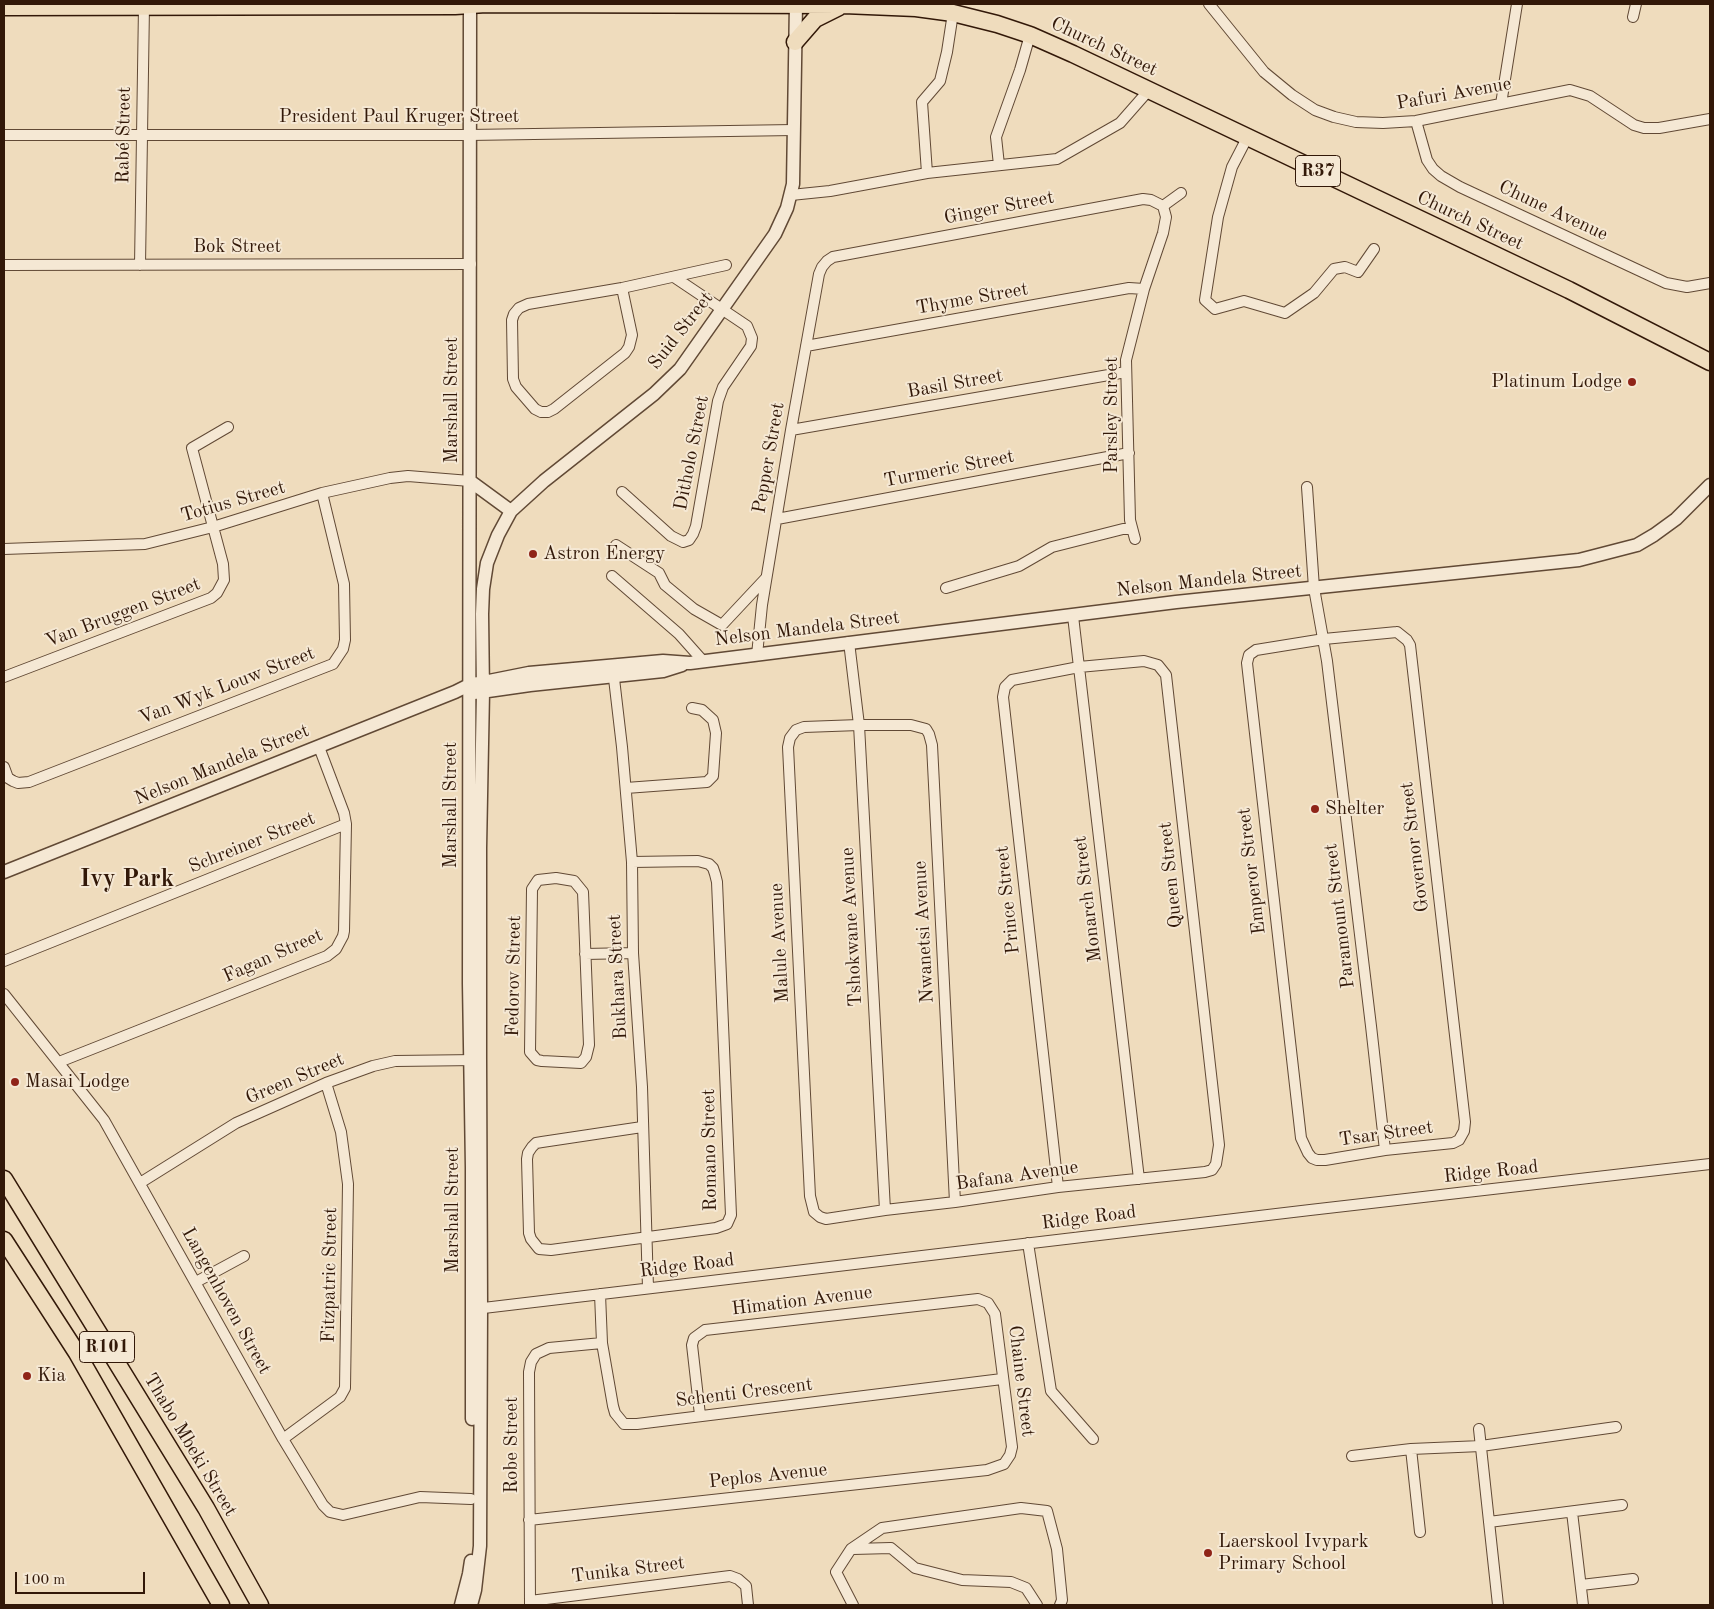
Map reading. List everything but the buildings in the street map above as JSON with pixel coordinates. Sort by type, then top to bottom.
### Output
[{"type":"main road","name":"Church Street","points":[[4,7],[796,4],[916,8],[953,13],[997,24],[1030,35],[1569,290],[1710,362]]},
{"type":"main road","points":[[795,42],[815,19],[844,5]]},
{"type":"main road","name":"Thabo Mbeki Street","points":[[5,1184],[206,1508],[260,1605]]},
{"type":"main road","name":"R101","points":[[4,1240],[76,1352],[221,1605]]},
{"type":"street","name":"Marshall Street","points":[[470,4],[469,983],[476,1060]]},
{"type":"street","name":"Suid Street","points":[[483,687],[482,590],[489,558],[498,535],[511,511],[544,481],[654,394],[680,369],[775,234],[787,208],[793,184],[796,4]]},
{"type":"street","name":"Pafuri Avenue","points":[[1209,4],[1264,72],[1292,95],[1315,110],[1334,117],[1356,122],[1416,121],[1570,90],[1590,96],[1634,125],[1644,128],[1659,128],[1710,119]]},
{"type":"street","points":[[1501,104],[1517,4]]},
{"type":"street","points":[[1633,18],[1636,4]]},
{"type":"street","name":"Rabé Street","points":[[140,265],[144,6]]},
{"type":"street","points":[[927,173],[922,102],[940,81],[948,52],[953,13]]},
{"type":"street","points":[[999,165],[996,137],[1020,70],[1030,35]]},
{"type":"street","points":[[791,195],[830,191],[927,173],[1057,159],[1120,123],[1149,90]]},
{"type":"street","name":"Chune Avenue","points":[[1416,121],[1427,160],[1432,169],[1447,179],[1596,252],[1666,283],[1687,287],[1710,283]]},
{"type":"street","name":"President Paul Kruger Street","points":[[4,135],[470,135],[794,130]]},
{"type":"street","points":[[1247,138],[1232,167],[1218,217],[1205,300],[1215,309],[1244,301],[1285,313],[1314,293],[1334,269],[1345,267],[1358,272],[1374,249]]},
{"type":"street","points":[[1162,206],[1181,193]]},
{"type":"street","name":"Ginger Street","points":[[822,267],[833,257],[1143,199],[1151,200],[1162,206]]},
{"type":"street","name":"Parsley Street","points":[[946,588],[1020,566],[1052,547],[1123,529],[1133,534],[1126,372],[1127,351],[1144,289],[1163,233],[1166,217],[1162,206]]},
{"type":"street","name":"Bok Street","points":[[4,265],[471,264]]},
{"type":"street","points":[[622,288],[632,335],[629,347],[554,409],[548,412],[535,410],[514,384],[512,320],[519,308],[528,304],[622,288],[726,265]]},
{"type":"street","name":"Pepper Street","points":[[757,655],[762,605],[791,430],[822,267]]},
{"type":"street","points":[[674,277],[722,309]]},
{"type":"street","name":"Thyme Street","points":[[806,346],[1129,288],[1144,289]]},
{"type":"street","name":"Ditholo Street","points":[[622,492],[676,539],[683,542],[689,540],[694,534],[718,401],[723,387],[752,346],[752,338],[747,326],[722,309]]},
{"type":"street","name":"Basil Street","points":[[791,430],[1126,372]]},
{"type":"street","name":"Van Bruggen Street","points":[[4,678],[212,598],[221,587],[225,571],[192,448],[228,427]]},
{"type":"street","name":"Turmeric Street","points":[[777,519],[1129,453]]},
{"type":"street","name":"Totius Street","points":[[4,548],[145,544],[213,527],[322,493],[399,477],[470,481]]},
{"type":"street","points":[[470,481],[511,511]]},
{"type":"street","name":"Nelson Mandela Street","points":[[4,872],[455,692],[562,676],[613,671],[663,661],[696,662],[1176,602],[1579,560],[1637,545],[1676,519],[1710,485]]},
{"type":"street","name":"Paramount Street","points":[[1307,487],[1314,588],[1324,639],[1372,1026],[1385,1150]]},
{"type":"street","name":"Van Wyk Louw Street","points":[[4,767],[8,778],[23,783],[29,782],[333,664],[341,653],[345,640],[344,584],[322,493]]},
{"type":"street","points":[[616,545],[659,573],[666,585],[694,609],[722,626],[767,578]]},
{"type":"street","points":[[612,576],[679,634],[696,662]]},
{"type":"street","name":"Monarch Street","points":[[1073,616],[1139,1179]]},
{"type":"street","name":"Governor Street","points":[[1324,639],[1397,632],[1410,645],[1465,1122],[1462,1136]]},
{"type":"street","name":"Emperor Street","points":[[1312,1158],[1301,1138],[1246,663],[1249,655],[1256,650],[1324,639]]},
{"type":"street","name":"Tshokwane Avenue","points":[[849,642],[859,725],[885,1210]]},
{"type":"street","name":"Queen Street","points":[[1079,667],[1144,661],[1158,665],[1166,675],[1219,1145],[1216,1164]]},
{"type":"street","name":"Prince Street","points":[[1058,1187],[1003,697],[1004,687],[1012,680],[1079,667]]},
{"type":"street","name":"Bukhara Street","points":[[613,671],[632,862],[633,953],[642,1087],[648,1288]]},
{"type":"street","name":"Marshall Street","points":[[471,1605],[476,1590],[480,1546],[476,1060],[483,687]]},
{"type":"street","points":[[626,788],[707,782],[713,776],[716,733],[713,720],[702,710],[692,708]]},
{"type":"street","name":"Nwanetsi Avenue","points":[[859,725],[911,725],[920,727],[929,734],[932,745],[955,1202]]},
{"type":"street","name":"Malule Avenue","points":[[820,1217],[814,1212],[810,1196],[788,747],[790,738],[796,730],[804,727],[859,725]]},
{"type":"street","name":"Fagan Street","points":[[59,1062],[327,956],[336,949],[344,936],[346,824],[344,813],[319,747]]},
{"type":"street","name":"Schreiner Street","points":[[4,961],[346,824]]},
{"type":"street","name":"Romano Street","points":[[632,862],[698,861],[709,864],[715,874],[732,1204],[731,1216],[727,1224],[722,1227],[647,1238],[544,1250],[539,1249],[534,1244],[529,1233],[528,1153],[532,1147],[536,1143],[642,1128]]},
{"type":"street","name":"Fedorov Street","points":[[569,879],[584,892],[585,954],[589,1045],[586,1057],[581,1063],[537,1060],[530,1052],[532,889],[538,880],[569,879]]},
{"type":"street","points":[[585,954],[633,953]]},
{"type":"street","name":"Langenhoven Street","points":[[4,994],[104,1120],[322,1505],[330,1512],[340,1515],[420,1497],[471,1499]]},
{"type":"street","name":"Green Street","points":[[140,1183],[236,1124],[326,1083],[373,1066],[395,1061],[476,1060]]},
{"type":"street","name":"Fitzpatric Street","points":[[283,1439],[340,1397],[345,1388],[348,1184],[341,1132],[326,1083]]},
{"type":"street","name":"Tsar Street","points":[[1312,1158],[1326,1160],[1385,1150],[1452,1142],[1459,1140],[1462,1136]]},
{"type":"street","name":"Bafana Avenue","points":[[820,1217],[831,1218],[1058,1187],[1205,1172],[1212,1170],[1216,1164]]},
{"type":"street","name":"Ridge Road","points":[[477,1309],[1710,1164]]},
{"type":"street","points":[[1028,1243],[1051,1391],[1093,1439]]},
{"type":"street","points":[[196,1282],[244,1256]]},
{"type":"street","name":"Schenti Crescent","points":[[600,1294],[602,1343],[615,1413],[624,1424],[638,1424],[1002,1379]]},
{"type":"street","name":"Himation Avenue","points":[[700,1416],[692,1345],[694,1338],[705,1330],[978,1299],[991,1307]]},
{"type":"street","name":"Chaine Street","points":[[991,1307],[995,1314],[1012,1447],[1007,1460]]},
{"type":"street","name":"Marshall Street","points":[[461,1605],[469,1574],[472,1550],[471,1499],[477,1309]]},
{"type":"street","name":"Robe Street","points":[[530,1603],[529,1372],[531,1362],[536,1354],[549,1348],[602,1343]]},
{"type":"street","points":[[1352,1456],[1411,1449],[1481,1446],[1616,1426]]},
{"type":"street","points":[[1479,1429],[1498,1605]]},
{"type":"street","points":[[1411,1449],[1420,1532]]},
{"type":"street","name":"Peplos Avenue","points":[[529,1520],[987,1470],[999,1467],[1007,1460]]},
{"type":"street","points":[[1489,1522],[1622,1505]]},
{"type":"street","points":[[853,1605],[836,1572],[851,1549],[882,1528],[1021,1508],[1047,1511],[1057,1549],[1062,1600],[1060,1605]]},
{"type":"street","points":[[1572,1512],[1583,1605]]},
{"type":"street","points":[[851,1549],[891,1548],[915,1568],[962,1580],[1011,1582],[1026,1588],[1037,1605]]},
{"type":"street","name":"Tunika Street","points":[[530,1603],[730,1576],[738,1578],[746,1586],[748,1605]]},
{"type":"street","points":[[1581,1585],[1633,1579]]},
{"type":"place","name":"Platinum Lodge","points":[[1632,382]]},
{"type":"place","name":"Astron Energy","points":[[533,554]]},
{"type":"place","name":"Shelter","points":[[1315,809]]},
{"type":"place","name":"Masai Lodge","points":[[15,1082]]},
{"type":"place","name":"Kia","points":[[27,1376]]},
{"type":"place","name":"Laerskool Ivypark Primary School","points":[[1208,1553]]},
{"type":"district","name":"Ivy Park","points":[[127,880]]}]
